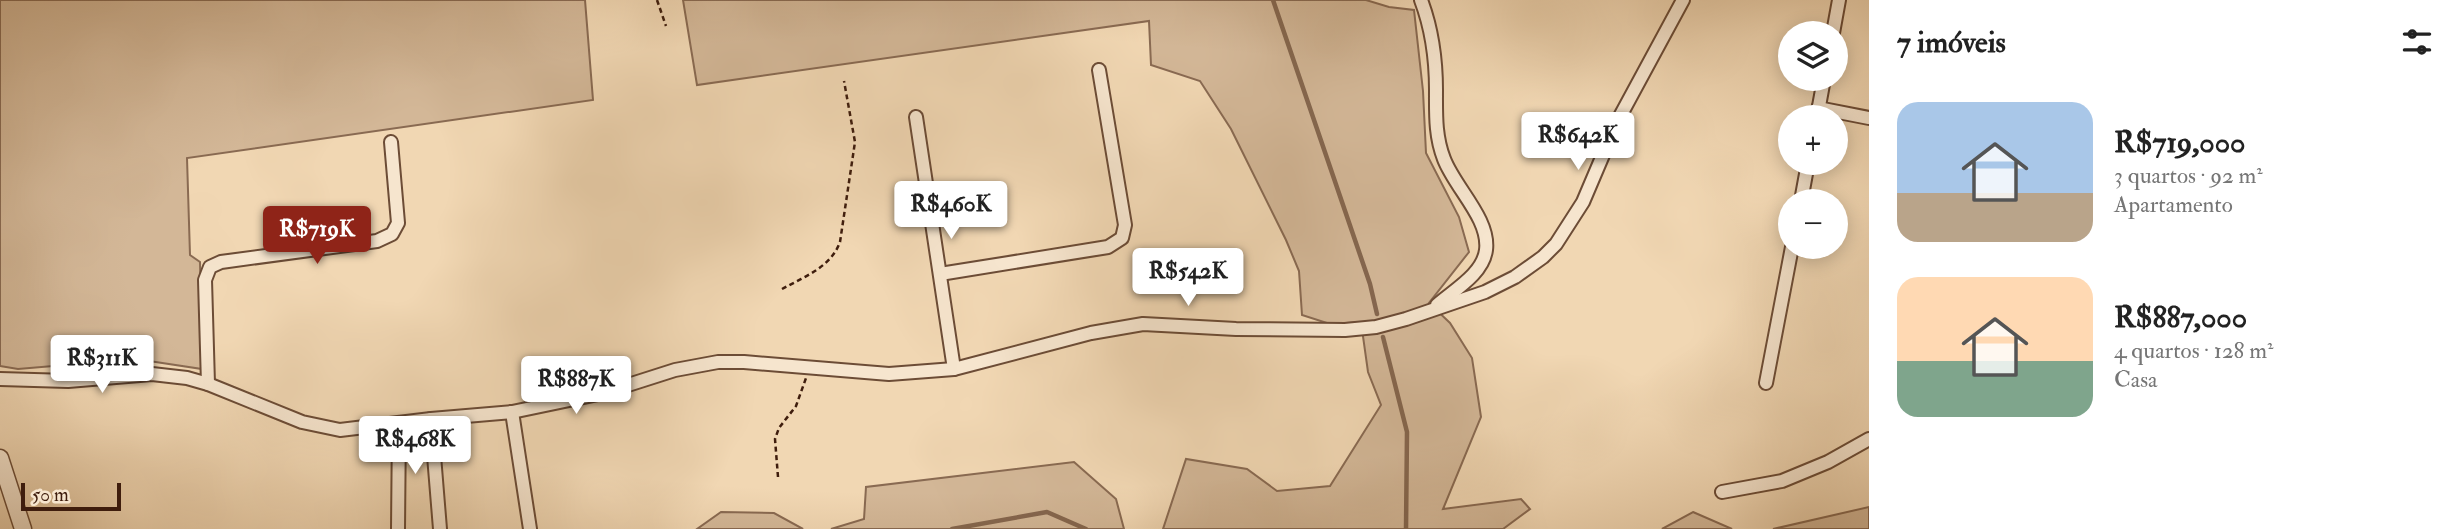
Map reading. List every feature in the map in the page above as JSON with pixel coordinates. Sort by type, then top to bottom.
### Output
[{"type":"street","points":[[1421,0],[1434,51],[1437,135],[1452,178],[1483,225],[1486,240],[1485,254],[1479,268],[1435,308]]},
{"type":"street","points":[[0,379],[68,381],[152,374],[187,378],[302,422],[340,430],[512,412],[626,387],[702,364],[744,362],[890,374],[954,369],[1091,333],[1143,324],[1236,329],[1345,330],[1386,324],[1485,292],[1515,277],[1544,257],[1556,244],[1583,202],[1617,122],[1683,0]]},
{"type":"street","points":[[1835,21],[1839,0]]},
{"type":"street","points":[[940,274],[1108,247],[1122,238],[1125,225],[1099,70]]},
{"type":"street","points":[[1848,116],[1869,118]]},
{"type":"street","points":[[916,117],[954,369]]},
{"type":"street","points":[[208,384],[205,280],[210,267],[221,261],[377,241],[388,237],[397,228],[398,216],[391,142]]},
{"type":"street","points":[[1766,383],[1790,259]]},
{"type":"street","points":[[512,412],[530,529]]},
{"type":"street","points":[[431,419],[440,529]]},
{"type":"street","points":[[398,529],[399,424]]},
{"type":"street","points":[[1722,492],[1782,481],[1828,462],[1869,439]]},
{"type":"street","points":[[0,458],[23,529]]},
{"type":"path","points":[[657,0],[666,26]]},
{"type":"path","points":[[782,289],[825,264],[835,254],[840,242],[855,142],[844,80]]},
{"type":"path","points":[[778,477],[775,439],[779,428],[796,406],[809,367]]},
{"type":"shaded area","points":[[0,0],[585,0],[593,100],[187,158],[190,255],[200,262],[202,369],[136,359],[18,369],[0,366]]},
{"type":"shaded area","points":[[683,0],[1366,0],[1389,7],[1414,10],[1423,91],[1426,153],[1459,217],[1469,252],[1429,303],[1450,323],[1472,358],[1481,417],[1443,509],[1521,499],[1530,509],[1503,529],[1163,529],[1186,459],[1247,469],[1277,491],[1330,486],[1381,405],[1368,372],[1361,322],[1330,324],[1302,315],[1299,271],[1231,129],[1200,81],[1151,65],[1149,21],[697,85]]},
{"type":"shaded area","points":[[1074,462],[1116,499],[1124,529],[831,529],[864,519],[866,487]]},
{"type":"shaded area","points":[[1869,507],[1869,529],[1773,529]]},
{"type":"shaded area","points":[[721,512],[774,513],[803,529],[697,529]]},
{"type":"shaded area","points":[[1693,512],[1732,529],[1662,529]]},
{"type":"waterway","points":[[1273,0],[1370,284],[1377,314]]},
{"type":"waterway","points":[[1383,337],[1407,432],[1406,529]]},
{"type":"waterway","points":[[952,529],[1047,512],[1086,529]]}]
